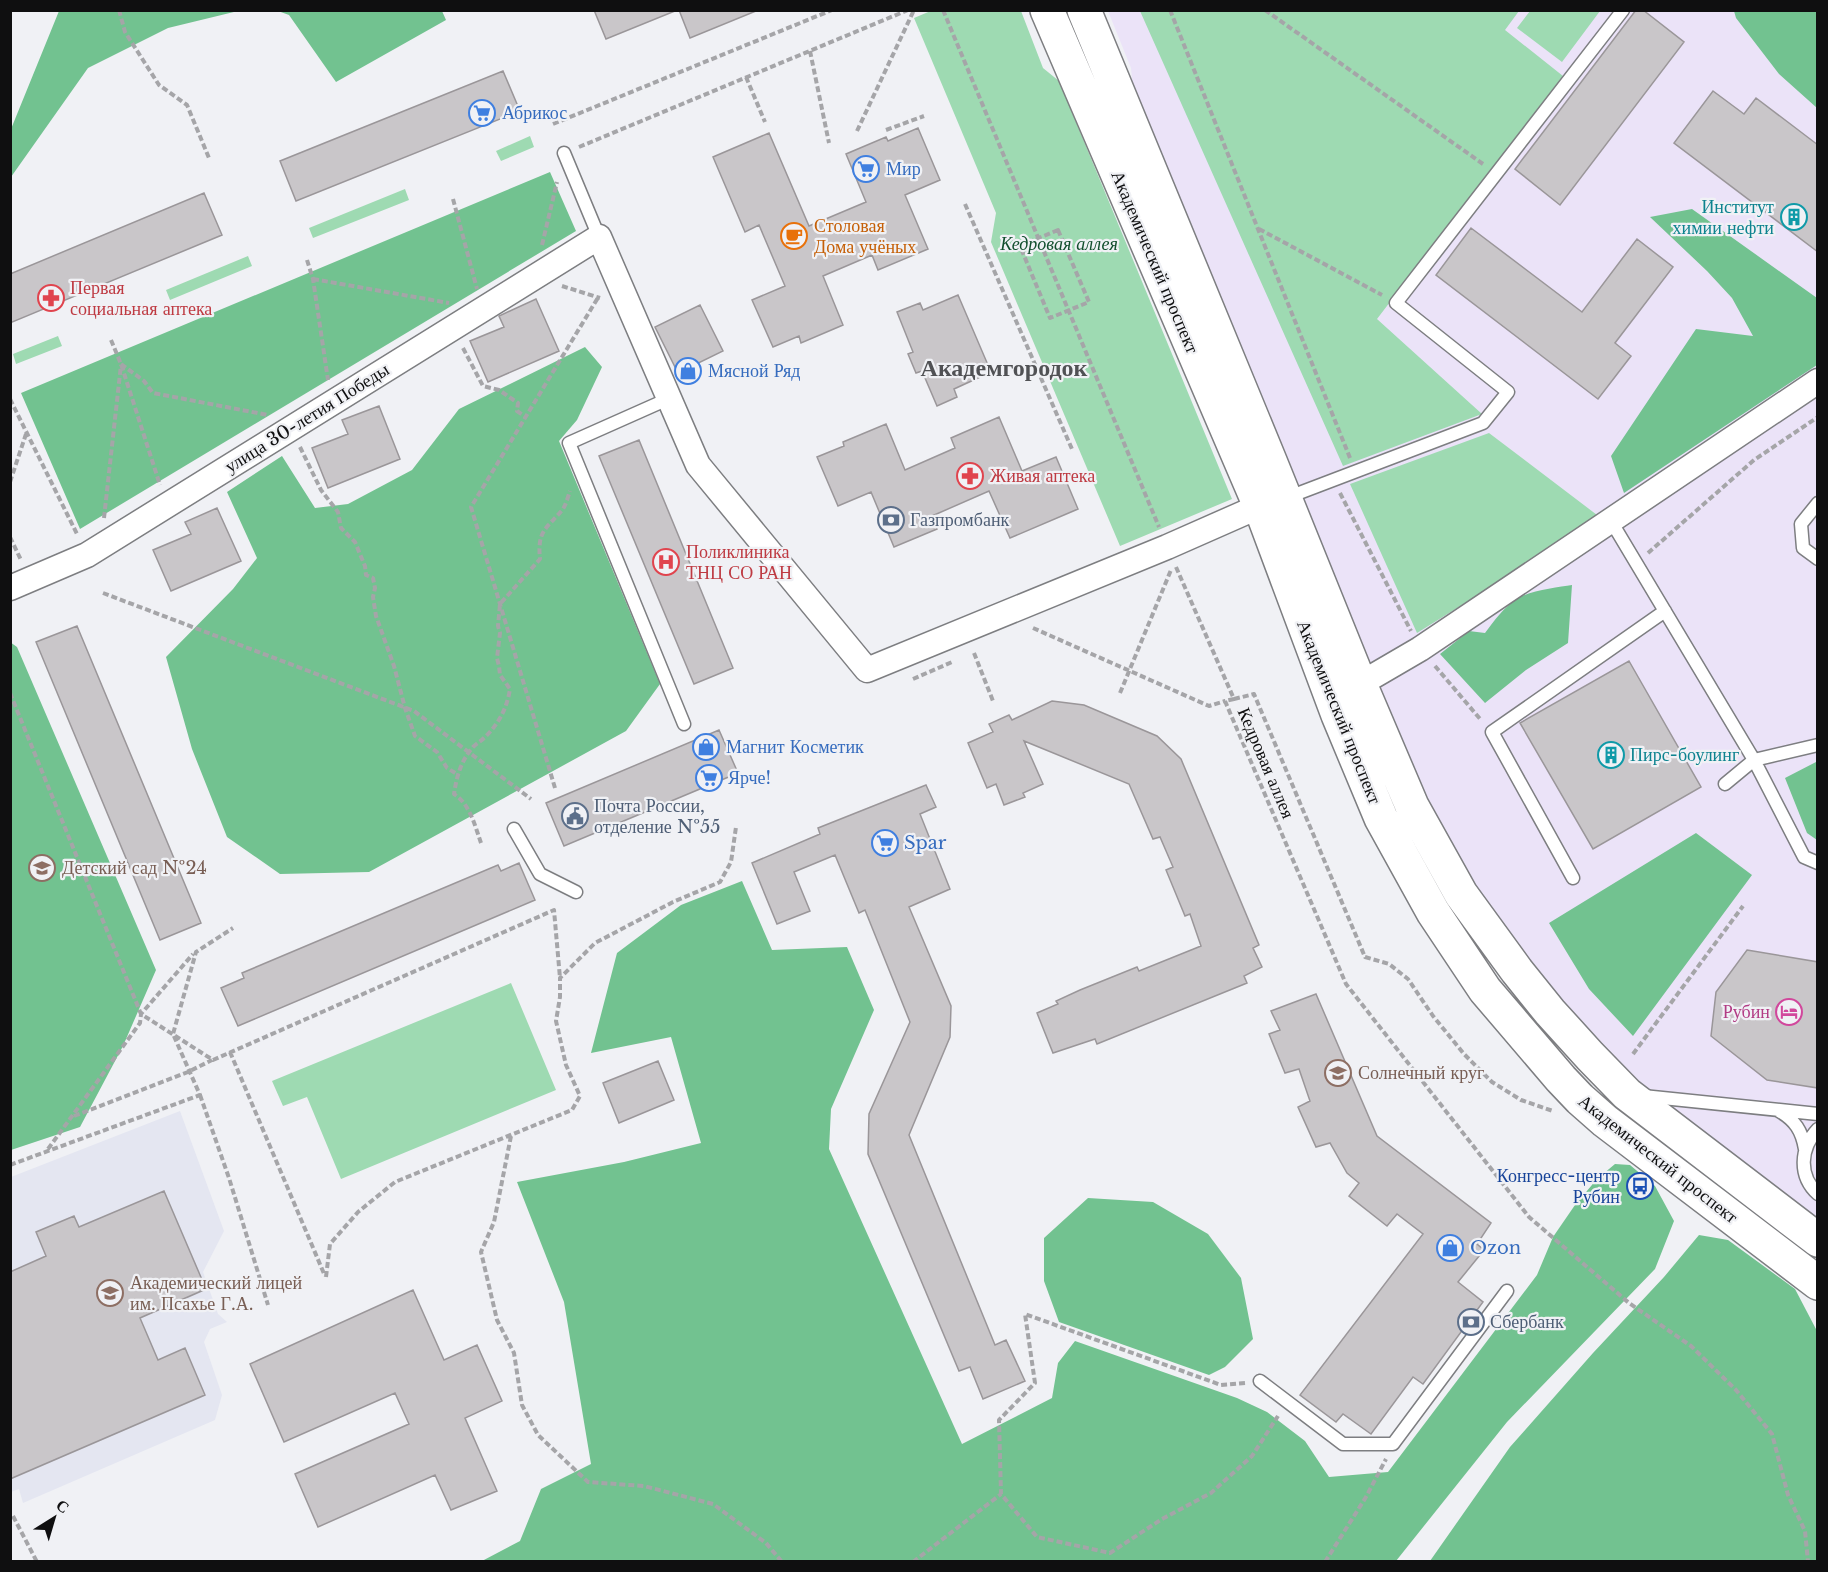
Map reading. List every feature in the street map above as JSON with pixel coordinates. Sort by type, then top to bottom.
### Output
[{"type":"main road","name":"Академический проспект","points":[[1047,10],[1272,502],[1360,684],[1412,806],[1461,894],[1550,1012],[1627,1094],[1818,1240]]},
{"type":"main road","name":"Академический проспект","points":[[1084,10],[1272,502],[1338,715],[1381,818],[1433,912],[1485,990],[1567,1085],[1605,1121],[1818,1283]]},
{"type":"main road","points":[[1605,1121],[1627,1094]]},
{"type":"street","points":[[599,237],[698,465],[867,670],[1272,502]]},
{"type":"street","name":"улица 30-летия Победы","points":[[10,588],[94,551],[599,237]]},
{"type":"street","points":[[1360,684],[1420,649],[1818,381]]},
{"type":"lane","points":[[1272,502],[1483,423],[1508,392],[1396,303],[1623,10]]},
{"type":"lane","points":[[564,153],[599,237]]},
{"type":"lane","points":[[668,399],[569,443],[684,724]]},
{"type":"lane","points":[[1818,503],[1801,524],[1803,548],[1818,559]]},
{"type":"lane","points":[[1611,521],[1754,760],[1804,857],[1818,863]]},
{"type":"lane","points":[[1573,878],[1492,732],[1665,611]]},
{"type":"lane","points":[[1725,784],[1754,760],[1818,745]]},
{"type":"lane","points":[[514,829],[540,873],[576,892]]},
{"type":"lane","points":[[1627,1094],[1818,1114]]},
{"type":"lane","points":[[1777,1110],[1798,1126],[1803,1136],[1805,1150]]},
{"type":"lane","points":[[1818,1130],[1810,1137],[1803,1165],[1807,1180],[1818,1194]]},
{"type":"lane","points":[[1260,1381],[1342,1444],[1393,1444],[1508,1291]]},
{"type":"path","points":[[119,10],[125,32],[159,85],[187,105],[209,158]]},
{"type":"path","points":[[553,124],[832,10]]},
{"type":"path","points":[[564,153],[908,10]]},
{"type":"path","points":[[857,131],[914,10]]},
{"type":"path","name":"Кедровая аллея","points":[[943,10],[1167,547],[1233,699],[1225,701],[1346,984],[1529,1217],[1629,1303],[1691,1346],[1736,1390],[1772,1434],[1788,1495],[1804,1531],[1808,1562]]},
{"type":"path","points":[[1170,10],[1350,458],[1340,492],[1420,649],[1492,732]]},
{"type":"path","points":[[1265,10],[1496,174]]},
{"type":"path","points":[[810,51],[829,142]]},
{"type":"path","points":[[746,77],[765,122]]},
{"type":"path","points":[[886,130],[924,116]]},
{"type":"path","points":[[314,279],[482,310],[453,199]]},
{"type":"path","points":[[965,204],[1072,449]]},
{"type":"path","points":[[1258,229],[1396,303]]},
{"type":"path","points":[[1058,230],[1089,302],[1068,311],[1050,318],[1020,246],[1058,230]]},
{"type":"path","points":[[307,260],[314,279],[332,403]]},
{"type":"path","points":[[555,788],[471,507],[614,272]]},
{"type":"path","points":[[453,328],[483,386],[499,390],[518,404],[517,411],[526,417]]},
{"type":"path","points":[[111,340],[121,364],[166,506]]},
{"type":"path","points":[[121,364],[144,381],[153,393],[297,424],[321,490],[338,512],[341,528],[355,542],[365,566],[366,575],[373,578],[376,616],[416,736],[437,752],[447,768],[457,774]]},
{"type":"path","points":[[94,551],[121,364]]},
{"type":"path","points":[[10,399],[94,551]]},
{"type":"path","points":[[1636,563],[1754,460],[1818,417]]},
{"type":"path","points":[[10,482],[27,433]]},
{"type":"path","points":[[480,843],[471,816],[460,798],[454,794],[457,774],[469,753],[498,723],[508,699],[510,689],[500,675],[497,658],[500,604],[540,559],[538,544],[546,526],[564,507],[579,469]]},
{"type":"path","points":[[1120,693],[1171,570]]},
{"type":"path","points":[[102,593],[414,711],[531,799]]},
{"type":"path","points":[[1033,628],[1209,706],[1225,701]]},
{"type":"path","points":[[974,653],[993,701]]},
{"type":"path","points":[[10,693],[141,1014],[140,1023],[48,1150]]},
{"type":"path","points":[[1233,699],[1254,693],[1365,957],[1389,964],[1408,979],[1433,1016],[1464,1054],[1492,1082],[1521,1100],[1554,1111]]},
{"type":"path","points":[[560,978],[595,943],[673,902],[720,882],[731,862],[736,827]]},
{"type":"path","points":[[1633,1054],[1743,906]]},
{"type":"path","points":[[74,1116],[188,1072],[230,1052],[554,910],[560,978],[556,1021],[566,1065],[580,1096],[572,1110],[395,1182],[358,1212],[330,1244],[326,1276],[230,1052]]},
{"type":"path","points":[[141,1014],[196,952],[233,928]]},
{"type":"path","points":[[196,952],[173,1034],[200,1095],[233,1189],[268,1305]]},
{"type":"path","points":[[141,1014],[213,1060]]},
{"type":"path","points":[[10,1165],[200,1095]]},
{"type":"path","points":[[511,1136],[494,1222],[480,1252],[497,1320],[514,1353],[522,1404],[538,1436],[588,1482],[644,1486],[713,1504],[766,1542],[782,1562]]},
{"type":"path","points":[[1260,1381],[1221,1386],[1025,1314],[1035,1383],[999,1420],[1001,1494],[1036,1537],[1110,1553],[1162,1519],[1211,1493],[1252,1456],[1287,1402]]},
{"type":"path","points":[[1325,1562],[1366,1497],[1393,1444]]},
{"type":"path","points":[[913,1562],[1001,1494]]},
{"type":"path","points":[[13,1516],[37,1562]]},
{"type":"shaded area","points":[[1108,11],[1817,11],[1817,1220],[1635,1082],[1599,1049],[1524,954],[1475,884],[1427,802],[1371,673],[1133,89],[1131,68]]},
{"type":"shaded area","name":"Академический лицей им. Псахье Г.А.","points":[[180,1111],[224,1231],[203,1272],[218,1314],[227,1322],[210,1329],[204,1342],[222,1395],[215,1420],[23,1503],[19,1489],[11,1492],[11,1177]]},
{"type":"green space","points":[[59,10],[238,11],[168,28],[88,68],[11,177],[11,129]]},
{"type":"green space","name":"Кедровая аллея","points":[[933,10],[1021,11],[1043,68],[1059,81],[1232,499],[1120,546],[991,242],[996,213],[914,18]]},
{"type":"green space","points":[[278,11],[442,11],[446,20],[336,82],[289,15]]},
{"type":"green space","points":[[1140,11],[1519,11],[1505,30],[1563,76],[1377,319],[1482,414],[1343,466]]},
{"type":"green space","points":[[1530,11],[1600,11],[1562,62],[1517,28]]},
{"type":"green space","points":[[1734,11],[1817,11],[1817,108],[1779,74],[1736,18]]},
{"type":"green space","points":[[530,136],[534,147],[501,161],[496,151]]},
{"type":"green space","points":[[550,172],[576,231],[80,529],[21,393]]},
{"type":"green space","points":[[405,189],[409,200],[313,238],[309,228]]},
{"type":"green space","points":[[1692,209],[1817,298],[1817,365],[1624,493],[1611,456],[1696,329],[1753,336],[1732,298],[1650,217]]},
{"type":"green space","points":[[248,256],[252,266],[170,300],[166,290]]},
{"type":"green space","points":[[58,336],[62,346],[16,364],[13,354]]},
{"type":"green space","points":[[585,347],[602,367],[577,420],[559,441],[660,684],[626,731],[369,872],[280,874],[227,837],[192,749],[166,657],[233,589],[257,558],[227,492],[282,456],[315,508],[348,504],[412,470],[459,409]]},
{"type":"green space","points":[[1489,433],[1601,518],[1417,633],[1350,484]]},
{"type":"green space","points":[[1572,585],[1568,643],[1526,670],[1485,703],[1440,654],[1469,631],[1485,633],[1512,602],[1522,596]]},
{"type":"green space","points":[[10,642],[17,647],[156,970],[123,1046],[80,1127],[11,1150]]},
{"type":"green space","points":[[1818,762],[1817,840],[1807,833],[1785,778]]},
{"type":"green space","points":[[1696,833],[1752,875],[1633,1036],[1589,989],[1549,923]]},
{"type":"green space","points":[[742,881],[772,950],[847,947],[874,1010],[831,1109],[829,1149],[962,1444],[1052,1398],[1058,1363],[1075,1341],[1237,1398],[1267,1412],[1305,1441],[1329,1477],[1388,1472],[1537,1275],[1553,1237],[1575,1205],[1597,1179],[1615,1164],[1630,1165],[1655,1186],[1674,1221],[1655,1269],[1507,1422],[1396,1561],[482,1561],[520,1541],[541,1489],[591,1464],[564,1302],[517,1182],[624,1162],[701,1143],[671,1037],[591,1053],[617,953],[681,905]]},
{"type":"green space","points":[[511,983],[556,1090],[341,1179],[307,1097],[283,1106],[272,1081]]},
{"type":"green space","points":[[1088,1198],[1153,1202],[1208,1234],[1241,1278],[1253,1339],[1225,1367],[1209,1375],[1059,1322],[1044,1281],[1044,1238]]},
{"type":"green space","points":[[1699,1235],[1728,1240],[1795,1289],[1817,1331],[1817,1561],[1430,1561],[1510,1447],[1664,1277]]},
{"type":"building","points":[[594,10],[675,10],[675,11],[606,39]]},
{"type":"building","points":[[679,10],[756,10],[756,11],[690,38]]},
{"type":"building","points":[[1636,10],[1643,10],[1684,42],[1560,205],[1515,169]]},
{"type":"building","points":[[503,71],[520,111],[296,201],[280,161]]},
{"type":"building","points":[[1713,91],[1744,114],[1756,98],[1818,145],[1818,252],[1674,143]]},
{"type":"building","points":[[918,128],[940,180],[905,195],[928,249],[878,270],[872,255],[823,276],[843,325],[801,343],[799,336],[773,347],[752,300],[785,286],[759,225],[745,232],[713,157],[769,133],[809,226],[866,202],[846,154],[886,137],[888,141]]},
{"type":"building","points":[[204,193],[222,235],[10,323],[10,274]]},
{"type":"building","points":[[1471,228],[1582,312],[1637,239],[1673,267],[1615,343],[1631,356],[1598,399],[1436,275]]},
{"type":"building","points":[[958,295],[991,372],[954,389],[957,397],[937,406],[922,371],[916,373],[908,354],[913,352],[897,312],[920,303],[923,310]]},
{"type":"building","points":[[536,299],[559,351],[488,382],[470,341],[504,327],[499,316]]},
{"type":"building","points":[[700,305],[723,351],[678,373],[655,327]]},
{"type":"building","points":[[379,406],[400,459],[328,488],[312,448],[348,434],[342,420]]},
{"type":"building","points":[[999,417],[1022,471],[1056,457],[1078,509],[1010,538],[989,491],[932,516],[937,529],[894,547],[871,492],[838,506],[817,457],[844,446],[843,442],[886,424],[905,470],[955,448],[951,438]]},
{"type":"building","name":"Поликлиника ТНЦ СО РАН","points":[[639,440],[733,668],[694,684],[599,456]]},
{"type":"building","points":[[217,508],[241,561],[171,591],[153,550],[191,534],[185,522]]},
{"type":"building","points":[[77,626],[201,923],[160,940],[36,642]]},
{"type":"building","name":"Пирс-боулинг","points":[[1629,661],[1701,787],[1593,849],[1520,723]]},
{"type":"building","points":[[1052,701],[1084,705],[1157,736],[1181,759],[1259,945],[1253,948],[1262,967],[1244,976],[1247,983],[1097,1044],[1095,1039],[1053,1053],[1037,1013],[1058,1004],[1056,1001],[1080,990],[1137,967],[1139,971],[1201,946],[1190,914],[1185,916],[1166,870],[1173,867],[1160,837],[1153,839],[1129,784],[1024,741],[1043,784],[1023,793],[1025,797],[1004,805],[996,784],[987,788],[968,743],[993,732],[989,724],[1009,715],[1012,720]]},
{"type":"building","points":[[719,730],[738,773],[564,846],[546,803]]},
{"type":"building","points":[[926,785],[936,807],[920,814],[950,889],[909,907],[951,1006],[950,1037],[909,1135],[995,1345],[1006,1340],[1025,1381],[983,1399],[970,1367],[959,1371],[868,1154],[869,1114],[910,1022],[865,910],[859,913],[835,855],[794,872],[810,911],[777,924],[752,863],[820,834],[818,828]]},
{"type":"building","points":[[519,863],[535,900],[238,1026],[221,988],[244,978],[242,973],[498,865],[501,871]]},
{"type":"building","points":[[1747,950],[1818,962],[1818,1088],[1767,1080],[1711,1036],[1716,992]]},
{"type":"building","points":[[1316,994],[1377,1136],[1491,1223],[1477,1244],[1484,1250],[1458,1282],[1483,1302],[1423,1384],[1413,1377],[1371,1434],[1343,1414],[1336,1422],[1300,1395],[1423,1234],[1397,1214],[1387,1226],[1349,1196],[1359,1183],[1347,1173],[1330,1143],[1316,1147],[1298,1107],[1310,1101],[1299,1069],[1285,1073],[1269,1034],[1280,1030],[1271,1011]]},
{"type":"building","points":[[658,1061],[674,1100],[619,1123],[603,1083]]},
{"type":"building","name":"Академический лицей им. Псахье Г.А.","points":[[164,1191],[206,1289],[140,1318],[158,1360],[185,1348],[205,1395],[10,1479],[10,1272],[46,1256],[36,1232],[74,1216],[79,1227]]},
{"type":"building","points":[[413,1290],[444,1360],[477,1345],[502,1401],[465,1418],[497,1491],[451,1510],[435,1475],[318,1527],[295,1474],[409,1424],[395,1393],[284,1442],[250,1364]]},
{"type":"place","name":"Абрикос","points":[[482,113]]},
{"type":"place","name":"Мир","points":[[866,169]]},
{"type":"place","name":"Институт химии нефти","points":[[1794,217]]},
{"type":"place","name":"Столовая Дома учёных","points":[[794,236]]},
{"type":"place","name":"Первая социальная аптека","points":[[51,298]]},
{"type":"place","name":"Мясной Ряд","points":[[688,371]]},
{"type":"place","name":"Живая аптека","points":[[970,476]]},
{"type":"place","name":"Газпромбанк","points":[[891,520]]},
{"type":"place","name":"Поликлиника ТНЦ СО РАН","points":[[666,562]]},
{"type":"place","name":"Магнит Косметик","points":[[706,747]]},
{"type":"place","name":"Пирс-боулинг","points":[[1611,755]]},
{"type":"place","name":"Ярче!","points":[[709,778]]},
{"type":"place","name":"Почта России, отделение №55","points":[[575,816]]},
{"type":"place","name":"Spar","points":[[885,843]]},
{"type":"place","name":"Детский сад №24","points":[[42,868]]},
{"type":"place","name":"Рубин","points":[[1789,1012]]},
{"type":"place","name":"Солнечный круг","points":[[1338,1073]]},
{"type":"place","name":"Конгресс-центр Рубин","points":[[1640,1186]]},
{"type":"place","name":"Ozon","points":[[1450,1248]]},
{"type":"place","name":"Академический лицей им. Псахье Г.А.","points":[[110,1293]]},
{"type":"place","name":"Сбербанк","points":[[1471,1322]]},
{"type":"district","name":"Академгородок","points":[[1004,368]]}]
